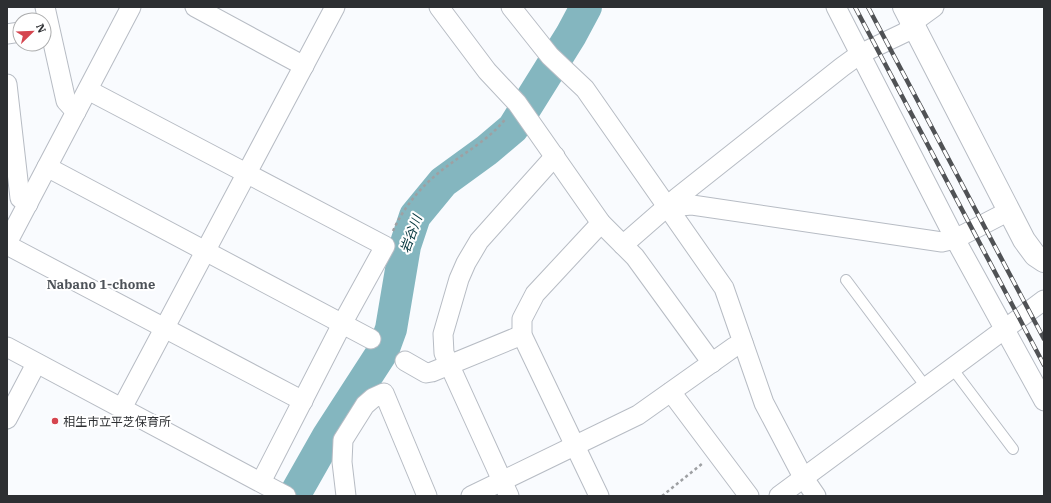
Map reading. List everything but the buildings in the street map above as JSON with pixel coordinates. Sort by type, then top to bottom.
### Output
[{"type":"street","points":[[131,7],[7,244],[164,329],[303,401]]},
{"type":"street","points":[[195,7],[304,66]]},
{"type":"street","points":[[122,408],[335,7]]},
{"type":"street","points":[[439,7],[487,71],[521,109],[601,223],[635,257],[712,363]]},
{"type":"street","points":[[511,7],[555,60],[585,90],[724,288],[764,403],[802,477],[816,496]]},
{"type":"street","points":[[836,7],[955,238],[1044,401]]},
{"type":"street","points":[[908,15],[934,7]]},
{"type":"street","points":[[623,246],[678,197],[860,54],[906,32],[908,15]]},
{"type":"street","points":[[908,15],[1024,240],[1035,255],[1044,261]]},
{"type":"street","points":[[52,49],[66,101],[76,112]]},
{"type":"street","points":[[7,84],[20,198],[28,204]]},
{"type":"street","points":[[88,90],[385,246],[342,324],[261,482]]},
{"type":"street","points":[[506,489],[444,353],[443,334],[459,279],[466,263],[479,241],[555,156]]},
{"type":"street","points":[[47,167],[371,339]]},
{"type":"street","points":[[668,207],[692,205],[942,242],[955,238],[1009,211]]},
{"type":"street","points":[[599,496],[522,335],[522,319],[535,294],[601,223]]},
{"type":"street","points":[[778,496],[1044,300]]},
{"type":"street","points":[[405,361],[426,373],[522,335]]},
{"type":"street","points":[[471,496],[506,489],[576,446],[638,415],[734,347],[743,343]]},
{"type":"street","points":[[7,347],[36,364],[283,494]]},
{"type":"street","points":[[7,419],[36,364]]},
{"type":"street","points":[[671,392],[749,496]]},
{"type":"street","points":[[346,496],[342,462],[344,440],[365,405],[373,398],[384,393],[427,496]]},
{"type":"lane","points":[[846,280],[926,386]]},
{"type":"lane","points":[[952,368],[1013,449]]},
{"type":"path","points":[[385,246],[400,214],[410,200],[450,164],[494,132],[521,109]]},
{"type":"path","points":[[662,496],[716,452]]},
{"type":"waterway","name":"岩谷川","points":[[294,496],[328,436],[383,351],[391,329],[405,246],[415,216],[443,182],[487,150],[513,128],[571,35],[586,7]]},
{"type":"railway","points":[[855,7],[1044,365]]},
{"type":"railway","points":[[868,7],[1044,339]]},
{"type":"place","name":"相生市立平芝保育所","points":[[55,421]]},
{"type":"district","name":"Nabano 1-chome","points":[[101,284]]}]
